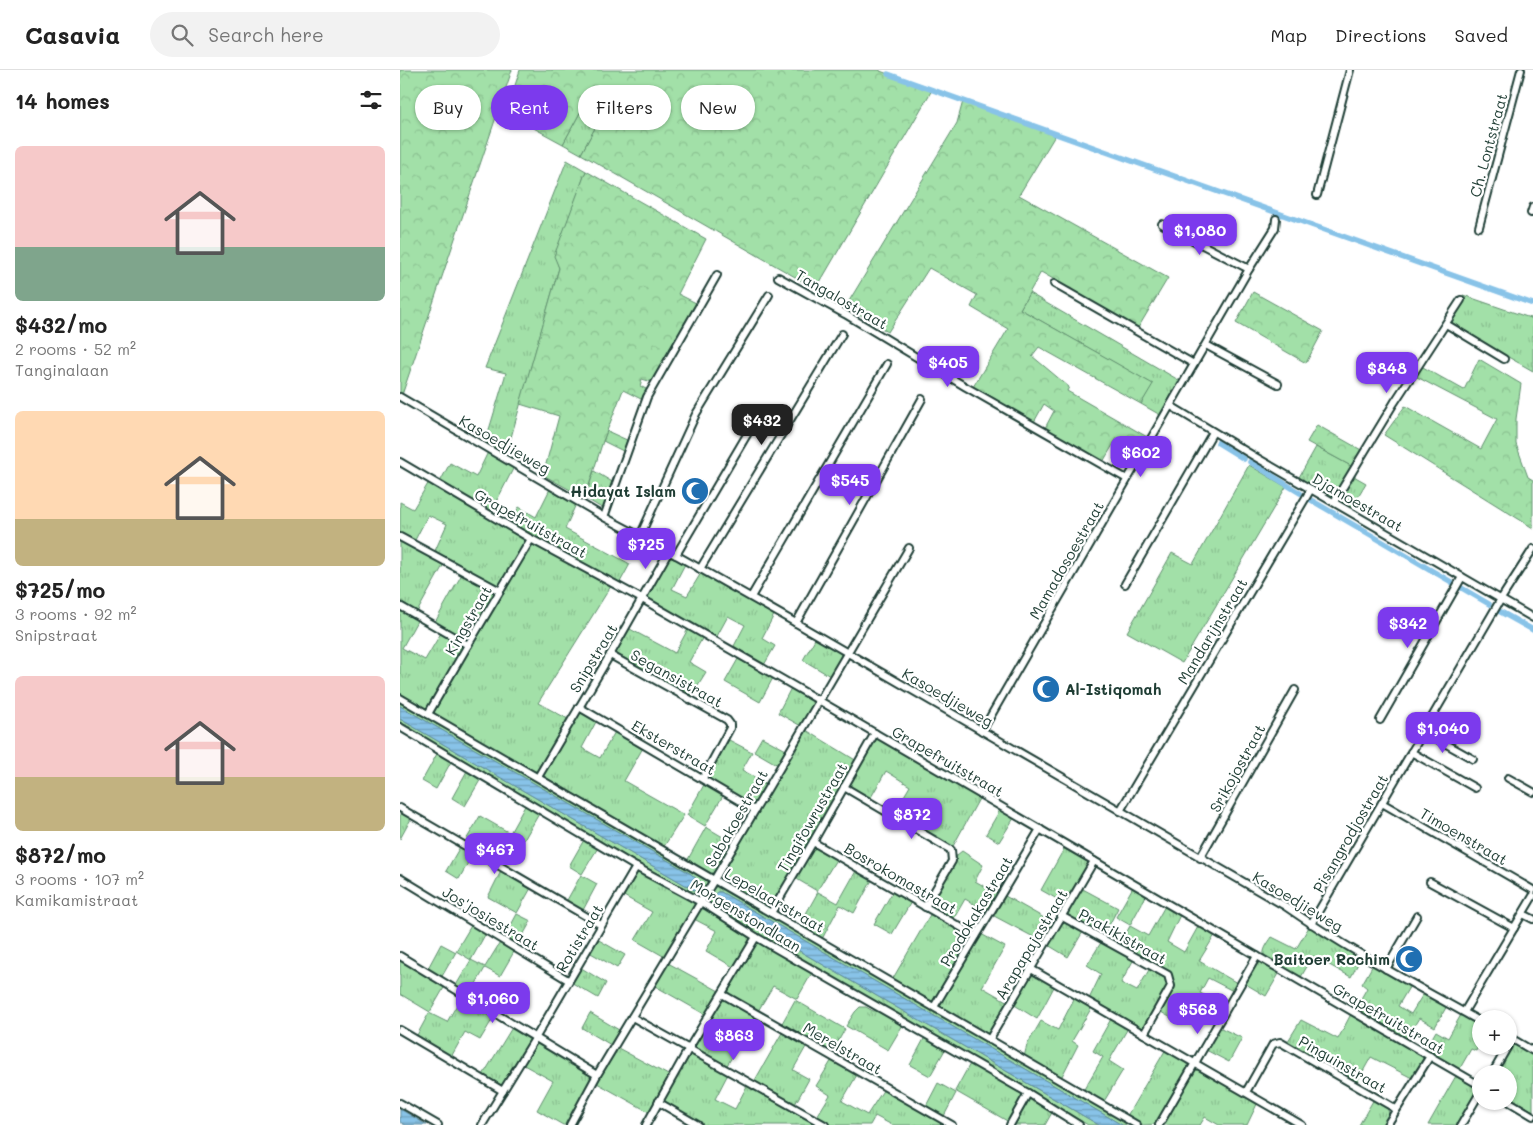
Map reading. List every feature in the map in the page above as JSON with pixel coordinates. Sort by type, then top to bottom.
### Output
[{"type":"street","points":[[1317,195],[1350,70]]},
{"type":"street","name":"Ch. Lontstraat","points":[[1479,227],[1521,70]]},
{"type":"street","name":"Mamadosoestraat","points":[[982,731],[1127,479],[1275,228],[1276,219]]},
{"type":"street","points":[[1162,224],[1249,270]]},
{"type":"street","points":[[604,517],[647,397],[717,275]]},
{"type":"street","name":"Tangalostraat","points":[[778,277],[845,314],[966,387],[1127,479]]},
{"type":"street","points":[[1054,284],[1194,364]]},
{"type":"street","points":[[640,536],[696,414],[770,295]]},
{"type":"street","points":[[1334,502],[1394,403],[1461,300]]},
{"type":"street","points":[[1446,324],[1504,359]]},
{"type":"street","points":[[700,569],[842,334]]},
{"type":"street","points":[[1206,345],[1278,384]]},
{"type":"street","points":[[750,597],[887,364]]},
{"type":"street","name":"Kasoedjieweg","points":[[400,397],[604,517],[676,555],[848,653],[1285,906],[1311,924],[1386,969],[1472,1017]]},
{"type":"street","points":[[796,623],[922,399]]},
{"type":"street","name":"Djamoestraat","points":[[1171,406],[1461,579],[1533,618]]},
{"type":"street","points":[[676,555],[755,421]]},
{"type":"street","points":[[1125,584],[1213,432]]},
{"type":"street","name":"Grapefruitstraat","points":[[400,462],[531,539],[642,599],[820,700],[1472,1081]]},
{"type":"street","name":"Mandarijnstraat","points":[[1120,811],[1311,489]]},
{"type":"street","points":[[400,537],[500,591]]},
{"type":"street","name":"Kingstraat","points":[[428,714],[531,539]]},
{"type":"street","name":"Sabakoestraat","points":[[570,1125],[597,1075],[909,548]]},
{"type":"street","name":"Pisangrodjostraat","points":[[1311,924],[1423,731],[1533,548]]},
{"type":"street","name":"Snipstraat","points":[[538,777],[669,552]]},
{"type":"street","points":[[1380,720],[1461,579]]},
{"type":"street","points":[[400,606],[468,645]]},
{"type":"street","name":"Segansistraat","points":[[610,655],[727,720],[730,728],[703,778]]},
{"type":"street","name":"Srikojostraat","points":[[1200,858],[1295,690]]},
{"type":"street","name":"Lepelaarstraat","points":[[400,698],[1137,1125]]},
{"type":"street","name":"Eksterstraat","points":[[579,707],[755,810]]},
{"type":"street","name":"Morgenstondlaan","points":[[400,727],[636,867],[701,902],[756,937],[1028,1093],[1079,1125]]},
{"type":"street","points":[[1423,731],[1473,759]]},
{"type":"street","name":"Tingifowrustraat","points":[[771,913],[875,733]]},
{"type":"street","points":[[1411,752],[1475,788]]},
{"type":"street","points":[[1508,778],[1533,792]]},
{"type":"street","points":[[844,788],[951,850],[952,860],[925,907]]},
{"type":"street","name":"Timoenstraat","points":[[1382,803],[1533,890]]},
{"type":"street","points":[[400,808],[601,925]]},
{"type":"street","name":"Prodokakastraat","points":[[934,1007],[1040,829]]},
{"type":"street","name":"Bosrokomastraat","points":[[813,842],[976,936]]},
{"type":"street","name":"Arapapajastraat","points":[[989,1040],[1094,861]]},
{"type":"street","name":"Rotistraat","points":[[482,1125],[636,867]]},
{"type":"street","name":"Jos'josiestraat","points":[[400,878],[568,980]]},
{"type":"street","points":[[1430,882],[1514,928]]},
{"type":"street","points":[[1464,1012],[1533,896]]},
{"type":"street","points":[[1523,914],[1533,919]]},
{"type":"street","name":"Prakikistraat","points":[[1061,916],[1168,975],[1171,986],[1144,1034]]},
{"type":"street","points":[[1386,969],[1417,916]]},
{"type":"street","points":[[646,1125],[689,1048],[756,937]]},
{"type":"street","points":[[400,956],[597,1075]]},
{"type":"street","points":[[1159,1125],[1257,956]]},
{"type":"street","points":[[1031,969],[1302,1125]]},
{"type":"street","name":"Merelstraat","points":[[722,994],[952,1125]]},
{"type":"street","points":[[632,1017],[825,1125]]},
{"type":"street","points":[[400,1030],[503,1091]]},
{"type":"street","name":"Pinguinstraat","points":[[1246,1092],[1272,1044],[1280,1042],[1396,1110]]},
{"type":"street","points":[[1517,1045],[1533,1051]]},
{"type":"street","points":[[1387,1125],[1430,1056]]},
{"type":"street","points":[[1010,1125],[1028,1093]]},
{"type":"street","points":[[658,1102],[698,1125]]},
{"type":"street","points":[[400,1103],[438,1125]]},
{"type":"street","points":[[1461,1125],[1472,1106]]},
{"type":"street","points":[[1517,1106],[1533,1116]]},
{"type":"green space","points":[[400,70],[512,70],[507,85],[491,85],[492,130],[402,395],[400,393]]},
{"type":"green space","points":[[520,70],[880,70],[932,90],[816,289],[581,154],[594,130],[671,130],[671,85],[578,85],[578,116],[563,144],[537,130],[568,130],[568,85],[515,85]]},
{"type":"green space","points":[[963,101],[1056,134],[1019,195],[1168,278],[1138,328],[1041,272],[1020,309],[1153,384],[1141,404],[1039,347],[1032,356],[1069,387],[1067,391],[1149,438],[1141,451],[1117,438],[1103,462],[1045,428],[1054,411],[1044,404],[1034,422],[973,387],[1008,329],[971,307],[977,295],[929,268],[888,332],[846,306],[957,123]]},
{"type":"green space","points":[[578,116],[578,130],[594,130],[581,154],[563,144]]},
{"type":"green space","points":[[567,160],[586,171],[555,256],[559,268],[506,455],[485,443],[506,373],[485,368]]},
{"type":"green space","points":[[586,171],[706,239],[678,294],[698,304],[652,382],[642,379],[640,386],[648,390],[643,400],[623,390],[603,441],[585,498],[543,475],[559,416],[520,404],[559,268],[554,256]]},
{"type":"green space","points":[[1253,292],[1323,331],[1306,363],[1236,323]]},
{"type":"green space","points":[[1029,293],[1182,382],[1162,416],[1141,404],[1152,384],[1020,309]]},
{"type":"green space","points":[[1463,295],[1533,319],[1533,371],[1448,323],[1464,301]]},
{"type":"green space","points":[[1479,359],[1521,384],[1516,419],[1516,444],[1528,477],[1533,480],[1533,528],[1384,435],[1405,406],[1481,449],[1497,419],[1415,376],[1421,366],[1464,390]]},
{"type":"green space","points":[[1317,425],[1363,451],[1353,467],[1307,442]]},
{"type":"green space","points":[[607,431],[629,441],[625,452],[603,441]]},
{"type":"green space","points":[[1316,447],[1353,467],[1333,498],[1298,479]]},
{"type":"green space","points":[[488,452],[514,467],[491,512],[440,482],[450,463],[476,477]]},
{"type":"green space","points":[[1249,465],[1286,487],[1182,663],[1127,632],[1172,553],[1193,564]]},
{"type":"green space","points":[[594,471],[614,483],[605,510],[585,498]]},
{"type":"green space","points":[[1352,475],[1366,483],[1351,508],[1339,501],[1340,495]]},
{"type":"green space","points":[[429,482],[526,539],[527,542],[500,586],[497,587],[434,553],[447,524],[428,515],[414,542],[400,535],[400,502],[413,509]]},
{"type":"green space","points":[[550,489],[576,504],[565,529],[630,564],[619,584],[510,522],[519,507],[536,517]]},
{"type":"green space","points":[[400,538],[445,562],[416,614],[400,605]]},
{"type":"green space","points":[[534,543],[611,586],[538,703],[568,719],[537,771],[532,771],[435,716],[434,709],[530,545]]},
{"type":"green space","points":[[673,557],[685,564],[672,589],[687,596],[701,573],[774,615],[762,638],[775,646],[764,665],[734,646],[745,625],[728,616],[716,638],[649,599],[648,594],[668,560]]},
{"type":"green space","points":[[462,574],[494,590],[495,593],[467,641],[434,624]]},
{"type":"green space","points":[[400,609],[418,619],[402,648],[425,660],[441,633],[463,647],[463,651],[428,709],[423,709],[400,695]]},
{"type":"green space","points":[[628,628],[675,653],[688,629],[703,637],[689,662],[706,672],[691,696],[616,652]]},
{"type":"green space","points":[[815,639],[840,652],[842,658],[830,676],[803,660]]},
{"type":"green space","points":[[738,659],[773,678],[760,702],[725,682]]},
{"type":"green space","points":[[791,688],[811,699],[813,705],[801,726],[778,713]]},
{"type":"green space","points":[[400,699],[700,873],[706,878],[707,884],[705,889],[697,896],[691,894],[400,725],[400,719],[694,890],[702,887],[700,882],[691,874],[400,706]]},
{"type":"green space","points":[[583,711],[597,720],[582,748],[600,758],[616,730],[644,746],[624,781],[684,815],[663,848],[543,777],[543,773],[567,730]]},
{"type":"green space","points":[[806,730],[857,761],[774,904],[770,908],[765,907],[722,882],[720,878]]},
{"type":"green space","points":[[762,737],[786,750],[778,765],[754,751]]},
{"type":"green space","points":[[880,739],[980,797],[952,848],[894,813],[910,786],[886,771],[870,799],[857,793],[852,788],[850,781],[872,741]]},
{"type":"green space","points":[[729,740],[752,752],[742,770],[767,784],[753,802],[750,803],[712,781],[709,777]]},
{"type":"green space","points":[[438,752],[452,760],[436,789],[422,781]]},
{"type":"green space","points":[[468,769],[482,777],[465,806],[452,798]]},
{"type":"green space","points":[[705,783],[724,794],[705,826],[687,815]]},
{"type":"green space","points":[[526,804],[540,812],[524,840],[510,833]]},
{"type":"green space","points":[[400,810],[412,817],[400,839]]},
{"type":"green space","points":[[1000,810],[1014,818],[999,842],[986,834]]},
{"type":"green space","points":[[480,816],[508,832],[493,859],[465,842]]},
{"type":"green space","points":[[706,827],[733,843],[716,870],[711,874],[687,861]]},
{"type":"green space","points":[[585,838],[599,846],[582,874],[569,866]]},
{"type":"green space","points":[[461,845],[474,852],[459,879],[446,871]]},
{"type":"green space","points":[[815,846],[837,858],[817,891],[795,878]]},
{"type":"green space","points":[[1065,847],[1089,862],[1089,866],[1066,904],[1041,890]]},
{"type":"green space","points":[[962,851],[983,865],[975,881],[998,894],[988,912],[965,899],[953,920],[935,911],[930,901],[956,861],[957,855]]},
{"type":"green space","points":[[639,870],[693,900],[695,905],[665,957],[635,940],[652,912],[622,895],[636,871]]},
{"type":"green space","points":[[501,871],[531,888],[517,913],[488,897]]},
{"type":"green space","points":[[856,871],[872,880],[854,913],[840,905],[822,939],[799,926],[818,892],[838,903]]},
{"type":"green space","points":[[581,875],[597,884],[582,912],[566,902]]},
{"type":"green space","points":[[718,886],[1132,1125],[1122,1125],[721,892],[717,892],[713,896],[715,902],[1099,1125],[1088,1125],[731,920],[706,901],[712,889]]},
{"type":"green space","points":[[1133,887],[1147,894],[1130,925],[1116,917]]},
{"type":"green space","points":[[1081,888],[1118,908],[1103,937],[1068,916],[1067,911]]},
{"type":"green space","points":[[893,891],[911,902],[892,934],[874,924]]},
{"type":"green space","points":[[1005,896],[1053,923],[1043,942],[994,916]]},
{"type":"green space","points":[[1165,906],[1180,915],[1167,942],[1184,952],[1199,925],[1215,935],[1199,961],[1237,983],[1233,991],[1208,978],[1200,993],[1225,1005],[1215,1020],[1191,1009],[1183,1025],[1161,1012],[1174,983],[1170,974],[1119,946],[1130,926],[1148,936]]},
{"type":"green space","points":[[702,909],[706,909],[750,935],[752,939],[735,968],[706,951],[717,931],[694,919]]},
{"type":"green space","points":[[931,913],[971,937],[971,940],[936,1000],[929,1002],[892,980]]},
{"type":"green space","points":[[517,914],[531,921],[517,946],[504,938]]},
{"type":"green space","points":[[1066,921],[1084,930],[1068,957],[1048,945],[1061,922]]},
{"type":"green space","points":[[472,924],[486,933],[471,960],[456,951]]},
{"type":"green space","points":[[1310,925],[1362,956],[1351,977],[1313,956],[1301,977],[1265,958],[1264,950],[1272,937],[1296,949]]},
{"type":"green space","points":[[981,934],[1005,947],[982,987],[1008,1002],[992,1031],[988,1034],[983,1033],[939,1006]]},
{"type":"green space","points":[[597,939],[625,955],[617,968],[589,952]]},
{"type":"green space","points":[[501,941],[515,950],[500,976],[485,968],[469,996],[455,987],[471,960],[485,967]]},
{"type":"green space","points":[[760,941],[813,971],[797,999],[773,986],[758,1011],[731,995],[729,988],[756,942]]},
{"type":"green space","points":[[1102,941],[1134,959],[1121,983],[1137,991],[1150,968],[1167,979],[1169,986],[1147,1025],[1142,1029],[1089,999],[1101,974],[1087,965]]},
{"type":"green space","points":[[441,944],[456,952],[441,978],[427,970]]},
{"type":"green space","points":[[400,959],[445,986],[430,1012],[400,994]]},
{"type":"green space","points":[[1261,962],[1280,972],[1266,996],[1244,983],[1255,964]]},
{"type":"green space","points":[[668,963],[719,991],[706,1015],[655,986]]},
{"type":"green space","points":[[1374,963],[1411,984],[1398,1006],[1411,1014],[1425,991],[1448,1004],[1435,1027],[1419,1018],[1406,1039],[1355,1009],[1367,988],[1362,984]]},
{"type":"green space","points":[[578,966],[606,983],[598,998],[569,981]]},
{"type":"green space","points":[[1033,974],[1055,985],[1037,1019],[1013,1004],[1029,976]]},
{"type":"green space","points":[[462,996],[495,1015],[480,1040],[465,1032],[451,1057],[416,1037],[429,1013],[447,1022]]},
{"type":"green space","points":[[1075,997],[1092,1007],[1072,1041],[1078,1045],[1061,1078],[1024,1057],[1027,1045],[1041,1021],[1058,1030]]},
{"type":"green space","points":[[725,999],[756,1017],[726,1067],[695,1050],[693,1044],[721,1000]]},
{"type":"green space","points":[[795,1000],[845,1029],[831,1054],[781,1025]]},
{"type":"green space","points":[[860,1007],[866,1007],[873,1011],[880,1010],[904,1023],[888,1050],[846,1026]]},
{"type":"green space","points":[[590,1013],[619,1030],[611,1045],[582,1028]]},
{"type":"green space","points":[[1462,1013],[1472,1019],[1472,1049],[1459,1070],[1425,1050],[1436,1031],[1448,1038]]},
{"type":"green space","points":[[1351,1014],[1423,1056],[1423,1061],[1412,1078],[1371,1057],[1357,1082],[1288,1041],[1301,1020],[1338,1039]]},
{"type":"green space","points":[[1111,1019],[1128,1028],[1109,1061],[1123,1070],[1103,1103],[1083,1091],[1103,1057],[1093,1051]]},
{"type":"green space","points":[[513,1026],[529,1037],[531,1042],[504,1084],[498,1085],[483,1075]]},
{"type":"green space","points":[[1219,1027],[1242,1038],[1229,1062],[1206,1050]]},
{"type":"green space","points":[[783,1031],[807,1045],[793,1070],[809,1079],[794,1106],[754,1082]]},
{"type":"green space","points":[[925,1037],[946,1048],[930,1076],[910,1065]]},
{"type":"green space","points":[[536,1042],[593,1076],[592,1082],[566,1125],[537,1110],[553,1081],[522,1064]]},
{"type":"green space","points":[[1517,1046],[1533,1054],[1533,1111],[1517,1102],[1517,1065],[1501,1065],[1507,1055],[1517,1055]]},
{"type":"green space","points":[[618,1048],[670,1076],[649,1112],[597,1083]]},
{"type":"green space","points":[[1166,1049],[1185,1061],[1189,1068],[1157,1124],[1143,1125],[1127,1116]]},
{"type":"green space","points":[[694,1052],[729,1072],[715,1099],[735,1109],[748,1084],[821,1125],[703,1125],[667,1105],[663,1100],[689,1053]]},
{"type":"green space","points":[[833,1058],[858,1073],[842,1101],[867,1115],[884,1089],[948,1125],[892,1125],[875,1116],[870,1125],[828,1125],[816,1118],[830,1095],[816,1086]]},
{"type":"green space","points":[[971,1062],[1022,1092],[1023,1095],[1009,1122],[955,1091]]},
{"type":"green space","points":[[1199,1069],[1258,1102],[1247,1125],[1219,1125],[1205,1117],[1200,1125],[1162,1125],[1192,1072]]},
{"type":"green space","points":[[1457,1074],[1472,1083],[1472,1102],[1458,1125],[1428,1125]]},
{"type":"green space","points":[[938,1083],[956,1093],[943,1118],[925,1108]]},
{"type":"green space","points":[[1031,1097],[1054,1109],[1045,1125],[1013,1125],[1027,1099]]},
{"type":"green space","points":[[1374,1099],[1387,1106],[1389,1114],[1383,1125],[1359,1125]]},
{"type":"water","points":[[400,706],[691,874],[702,884],[701,889],[694,890],[400,719]]},
{"type":"water","points":[[717,892],[721,892],[1122,1125],[1099,1125],[715,902],[713,896]]},
{"type":"water","points":[[400,1109],[427,1125],[405,1125],[400,1122]]},
{"type":"waterway","points":[[888,74],[1533,304]]},
{"type":"waterway","points":[[1218,443],[1244,459]]},
{"type":"waterway","points":[[1250,462],[1300,493]]},
{"type":"waterway","points":[[1311,500],[1489,604]]},
{"type":"waterway","points":[[1499,611],[1533,630]]},
{"type":"place","name":"Hidayat Islam","points":[[695,491]]},
{"type":"place","name":"Al-Istiqomah","points":[[1046,689]]},
{"type":"place","name":"Baitoer Rochim","points":[[1409,959]]}]
